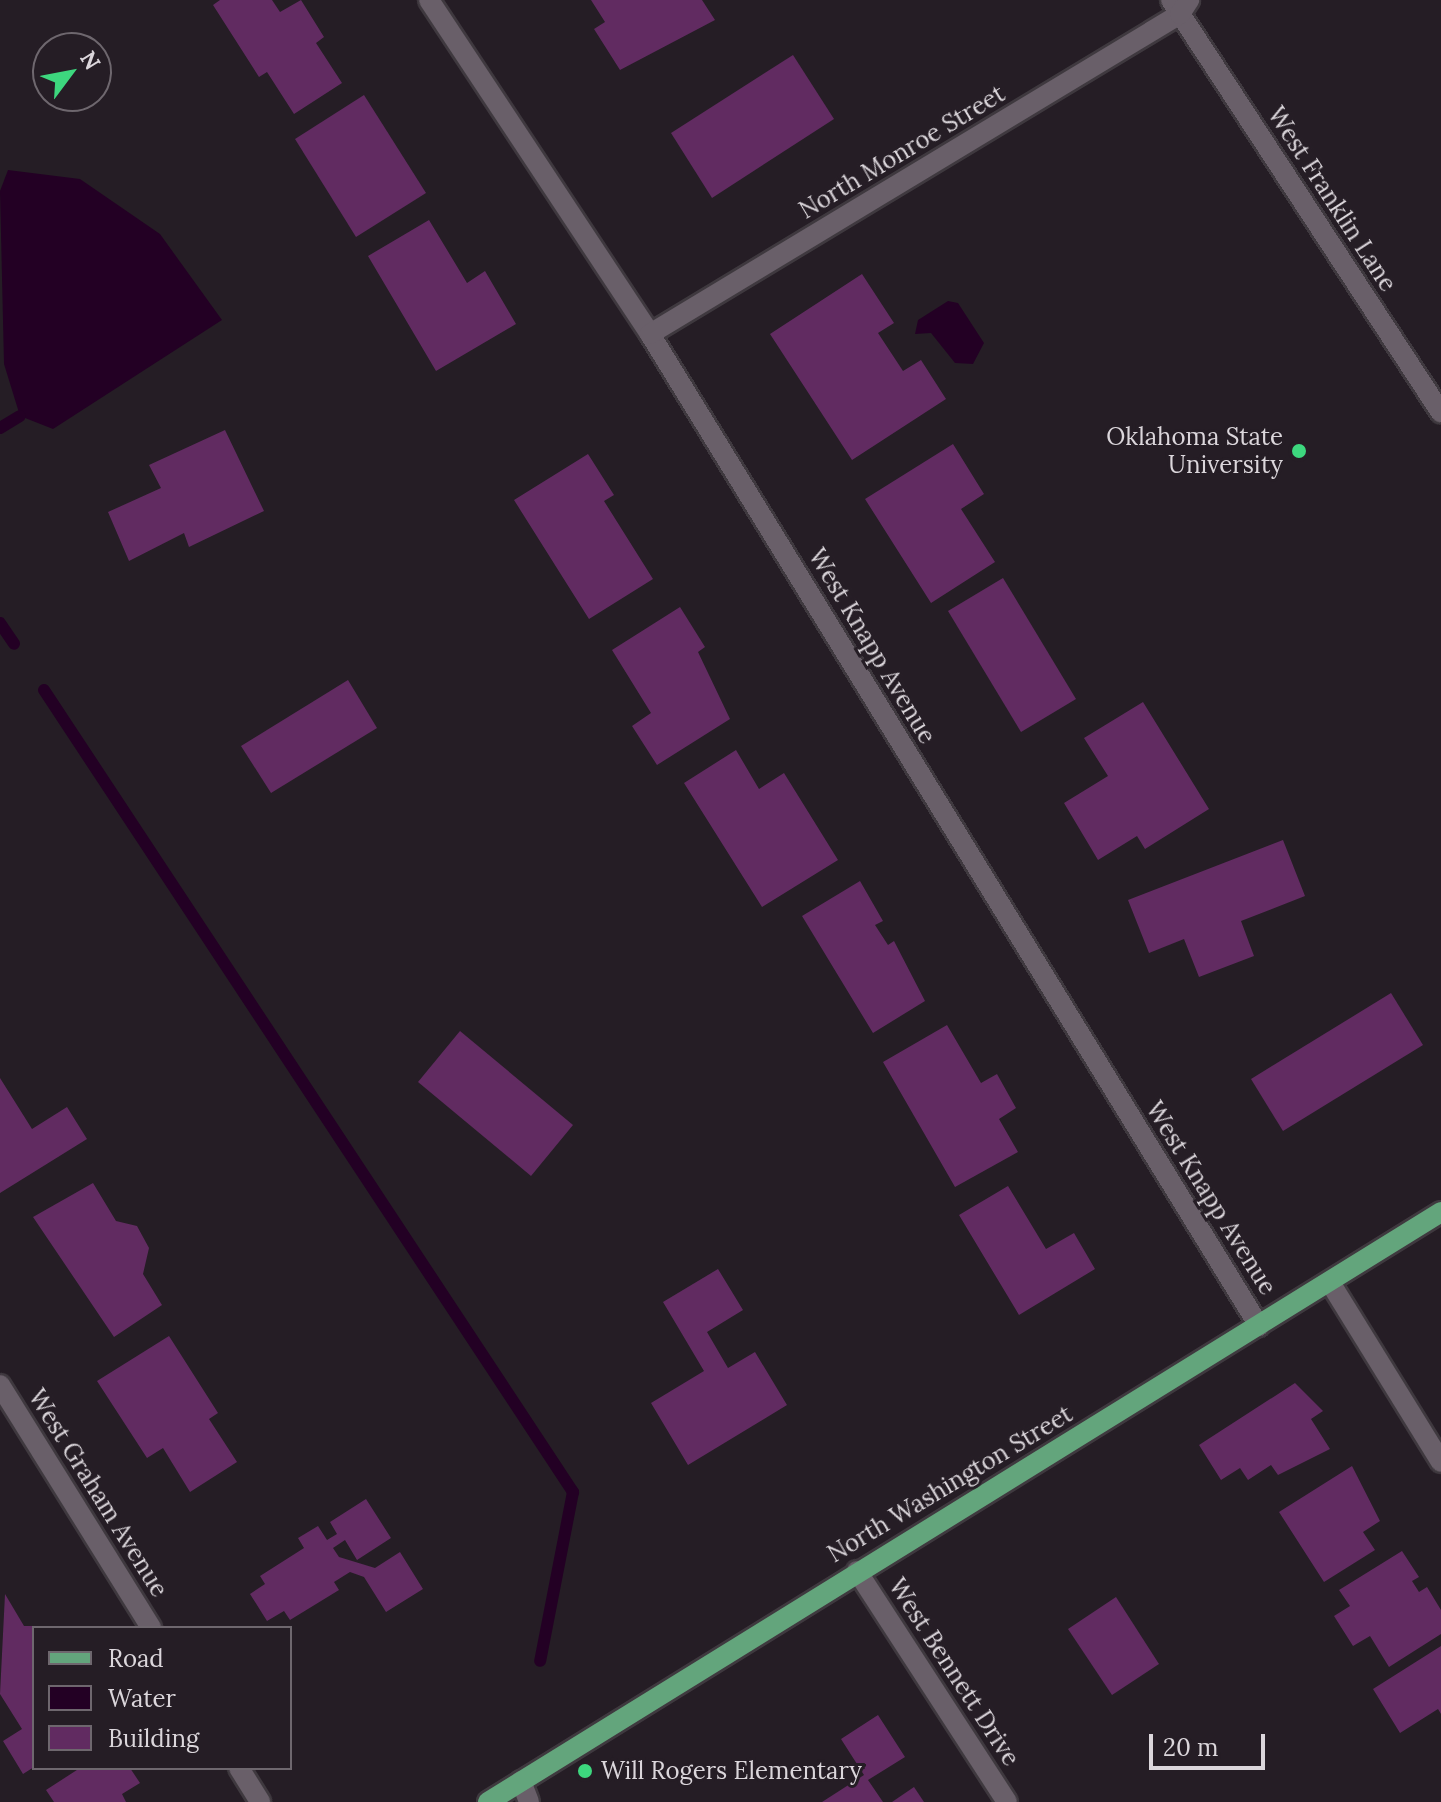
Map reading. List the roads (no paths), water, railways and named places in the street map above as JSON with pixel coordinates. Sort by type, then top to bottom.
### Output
[{"type":"main road","name":"North Washington Street","points":[[488,1802],[857,1571],[1331,1284],[1441,1212]]},
{"type":"street","name":"West Knapp Avenue","points":[[429,0],[650,334],[1259,1326]]},
{"type":"street","name":"North Monroe Street","points":[[650,334],[1180,5]]},
{"type":"street","name":"West Franklin Lane","points":[[1180,5],[1441,412]]},
{"type":"street","points":[[1331,1284],[1441,1462]]},
{"type":"street","name":"West Graham Avenue","points":[[0,1385],[150,1626]]},
{"type":"street","name":"West Bennett Drive","points":[[857,1571],[1007,1802]]},
{"type":"street","points":[[240,1770],[260,1802]]},
{"type":"street","points":[[521,1781],[529,1802]]},
{"type":"water","points":[[8,170],[80,179],[160,234],[222,320],[53,429],[20,416],[4,364],[0,191]]},
{"type":"water","points":[[948,301],[958,303],[984,343],[973,364],[955,363],[931,333],[915,334],[918,320]]},
{"type":"waterway","points":[[0,428],[20,416]]},
{"type":"waterway","points":[[0,623],[14,644]]},
{"type":"waterway","points":[[44,690],[573,1492],[540,1661]]},
{"type":"place","name":"Oklahoma State University","points":[[1299,451]]},
{"type":"place","name":"Will Rogers Elementary","points":[[585,1771]]}]
